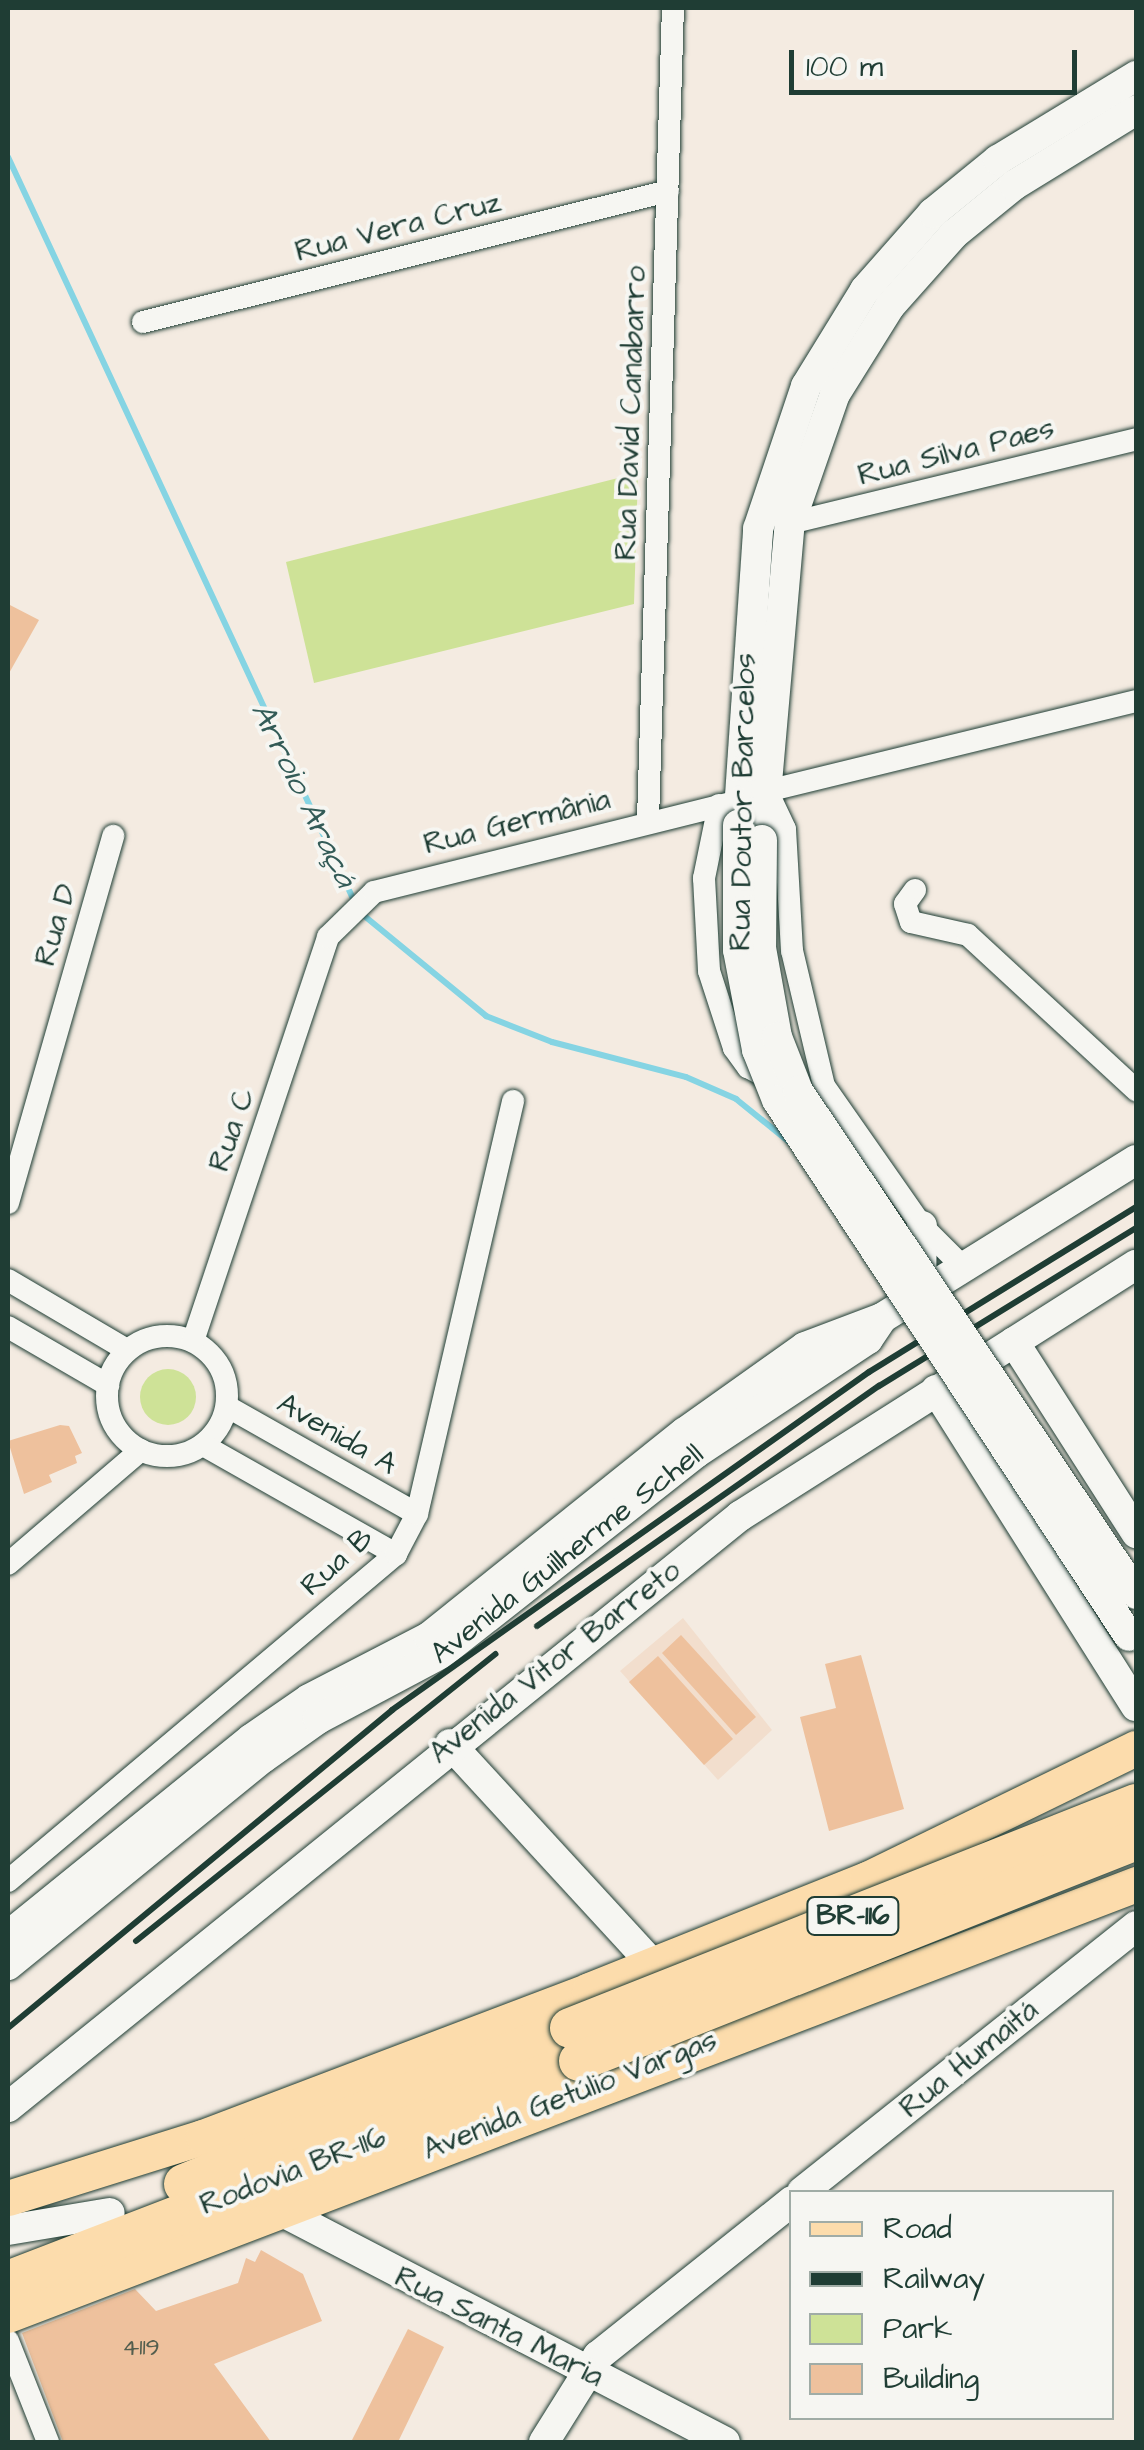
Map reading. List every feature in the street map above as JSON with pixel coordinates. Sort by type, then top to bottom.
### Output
[{"type":"highway","name":"BR-116","points":[[574,2044],[1136,1804]]},
{"type":"highway","name":"BR-116","points":[[574,2044],[1136,1840]]},
{"type":"highway","name":"Rodovia BR-116","points":[[8,2253],[574,2044]]},
{"type":"highway","name":"Rodovia BR-116","points":[[8,2281],[574,2044]]},
{"type":"main road","name":"Rua Doutor Barcelos","points":[[1133,1643],[777,1100],[758,1050],[738,950],[758,528],[783,444],[833,337],[898,250],[971,180],[1136,76]]},
{"type":"main road","name":"Rua Doutor Barcelos","points":[[1136,110],[1014,185],[920,268],[861,346],[836,394],[790,524],[745,812],[776,1037],[798,1091],[1136,1594]]},
{"type":"main road","name":"Avenida Guilherme Schell","points":[[8,1965],[264,1758],[318,1719],[442,1653],[696,1453],[782,1380],[822,1337],[882,1318],[1136,1160]]},
{"type":"main road","points":[[921,1292],[922,1226]]},
{"type":"main road","name":"Avenida Vitor Barreto","points":[[8,2107],[450,1744],[740,1516],[1136,1265]]},
{"type":"main road","points":[[1014,1342],[1136,1529]]},
{"type":"main road","name":"Avenida Guilherme Schell","points":[[8,1936],[252,1739],[308,1699],[428,1637],[684,1434],[782,1380]]},
{"type":"main road","points":[[936,1390],[1136,1706]]},
{"type":"main road","points":[[450,1744],[652,1964]]},
{"type":"main road","points":[[8,2198],[305,2100],[867,1879],[1046,1796],[1136,1748]]},
{"type":"main road","points":[[1046,1796],[1089,1798],[1116,1820],[1121,1858],[1088,1898]]},
{"type":"main road","name":"Avenida Getúlio Vargas","points":[[8,2315],[275,2208],[1088,1898],[1136,1884]]},
{"type":"main road","name":"Rua Humaitá","points":[[805,2190],[1136,1926]]},
{"type":"main road","points":[[544,2442],[585,2370],[789,2203]]},
{"type":"main road","name":"Rua Santa Maria","points":[[275,2208],[725,2442]]},
{"type":"main road","points":[[8,2230],[110,2214]]},
{"type":"street","name":"Rua David Canabarro","points":[[648,820],[673,8]]},
{"type":"street","name":"Rua Vera Cruz","points":[[143,322],[668,191]]},
{"type":"street","name":"Rua Silva Paes","points":[[790,524],[1136,439]]},
{"type":"street","name":"Rua Germânia","points":[[334,932],[374,892],[648,820],[745,812],[1136,701]]},
{"type":"street","points":[[824,1086],[772,1080],[748,1067],[720,1010],[709,971],[704,878],[745,812],[784,829],[792,951],[824,1086],[922,1226],[962,1266]]},
{"type":"street","name":"Rua D","points":[[8,1203],[113,836]]},
{"type":"street","points":[[915,890],[905,904],[911,922],[968,935],[1136,1090]]},
{"type":"street","name":"Rua C","points":[[193,1341],[334,932]]},
{"type":"street","name":"Rua B","points":[[8,1881],[396,1554],[417,1514],[513,1101]]},
{"type":"street","points":[[8,1280],[127,1350]]},
{"type":"street","points":[[8,1327],[108,1385]]},
{"type":"street","points":[[159,1336],[193,1341],[218,1364],[228,1407],[203,1445],[173,1456],[141,1450],[113,1423],[108,1385],[127,1350],[159,1336]]},
{"type":"street","name":"Avenida A","points":[[228,1407],[417,1514]]},
{"type":"street","points":[[203,1445],[396,1554]]},
{"type":"street","points":[[8,1564],[141,1450]]},
{"type":"street","points":[[8,2341],[48,2442]]},
{"type":"shaded area","points":[[683,1618],[772,1730],[718,1780],[620,1671]]},
{"type":"green space","points":[[638,473],[634,604],[314,683],[286,562]]},
{"type":"green space","points":[[168,1369],[188,1377],[196,1397],[188,1417],[168,1425],[148,1417],[140,1397],[148,1377]]},
{"type":"building","points":[[8,604],[39,620],[8,675]]},
{"type":"building","points":[[60,1425],[69,1426],[82,1453],[75,1456],[77,1463],[49,1475],[52,1482],[24,1494],[8,1441]]},
{"type":"building","points":[[681,1635],[756,1717],[736,1735],[662,1653]]},
{"type":"building","points":[[861,1655],[904,1809],[829,1831],[800,1717],[836,1708],[825,1664]]},
{"type":"building","points":[[658,1656],[733,1739],[704,1765],[629,1682]]},
{"type":"building","points":[[261,2250],[303,2274],[322,2321],[214,2364],[271,2442],[63,2442],[22,2333],[135,2289],[156,2311],[238,2283],[246,2258],[255,2262]]},
{"type":"building","points":[[408,2329],[444,2347],[398,2442],[351,2442]]},
{"type":"waterway","name":"Arroio Araçá","points":[[8,157],[355,903]]},
{"type":"waterway","name":"Arroio Araçá","points":[[362,914],[486,1016],[552,1042],[686,1077],[736,1099],[788,1141]]},
{"type":"railway","points":[[8,2028],[392,1710],[869,1372],[1136,1207]]},
{"type":"railway","points":[[537,1626],[879,1386],[1136,1228]]},
{"type":"railway","points":[[136,1941],[496,1654]]}]
